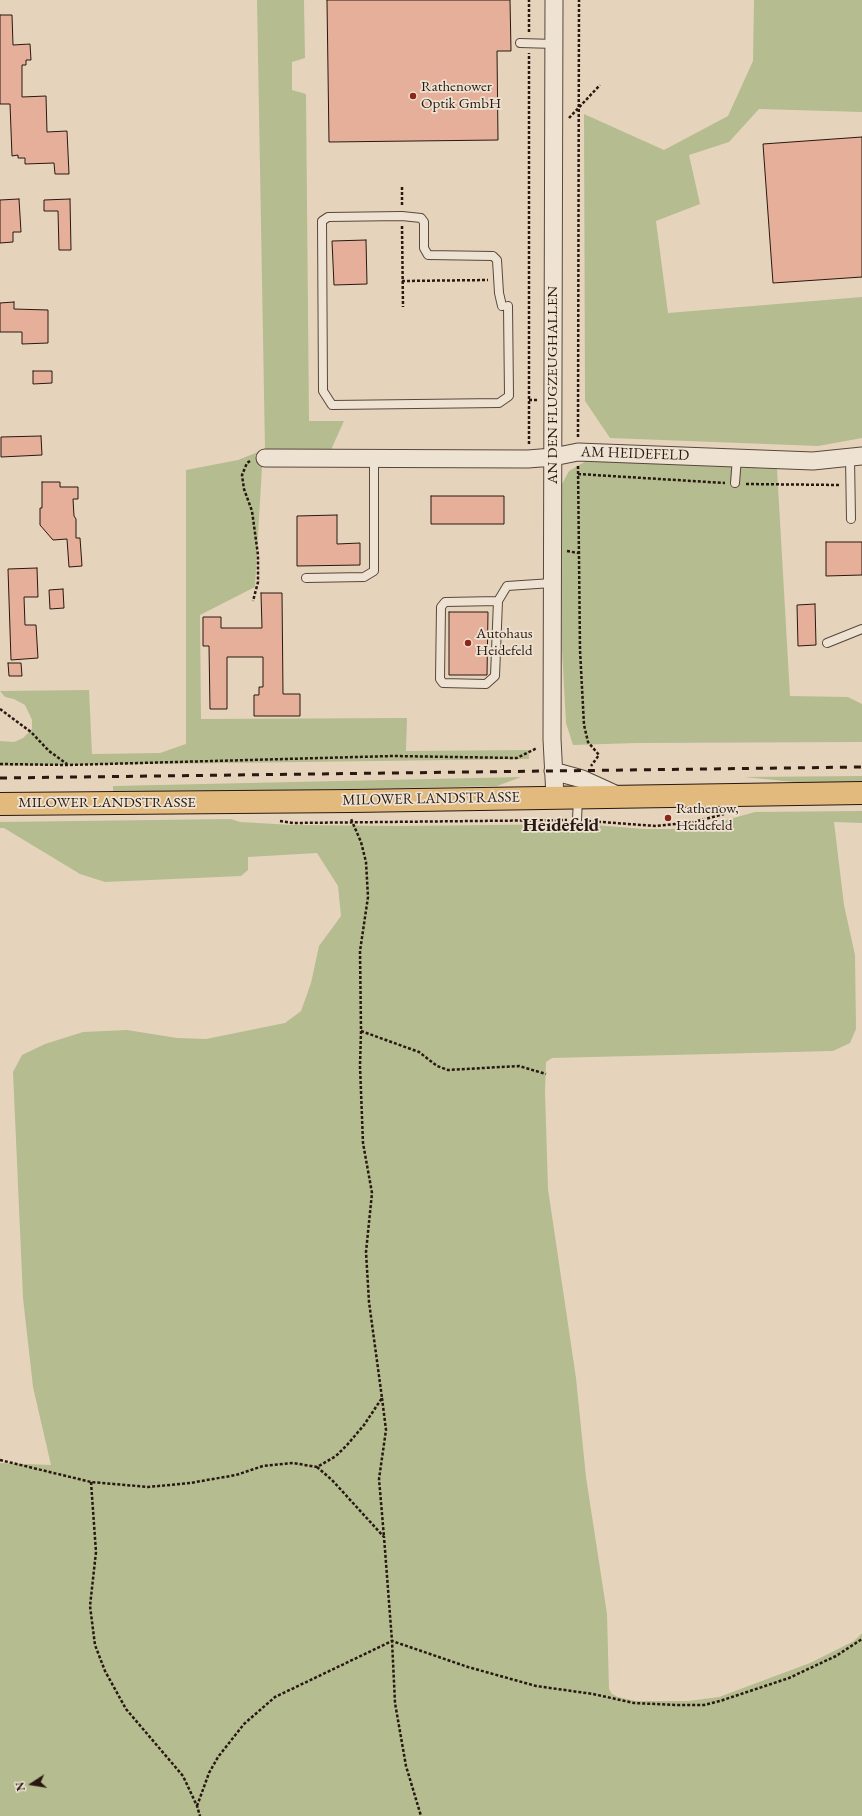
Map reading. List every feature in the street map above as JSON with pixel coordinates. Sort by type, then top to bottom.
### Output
[{"type":"main road","name":"MILOWER LANDSTRASSE","points":[[0,804],[352,801],[555,797],[580,788],[620,796],[862,793]]},
{"type":"street","name":"AN DEN FLUGZEUGHALLEN","points":[[554,0],[552,739],[555,797]]},
{"type":"street","name":"AM HEIDEFELD","points":[[265,458],[528,459],[553,457],[578,452],[813,461],[856,457]]},
{"type":"street","points":[[553,770],[580,788]]},
{"type":"lane","points":[[520,43],[555,44]]},
{"type":"lane","points":[[402,216],[421,218],[424,222],[424,248],[428,255],[493,256],[497,260],[498,280],[499,292],[505,306],[509,396],[499,403],[332,405],[323,391],[322,221],[328,217],[402,216]]},
{"type":"lane","points":[[851,519],[851,486],[856,457]]},
{"type":"lane","points":[[735,484],[737,458]]},
{"type":"lane","points":[[306,578],[364,577],[374,571],[374,459]]},
{"type":"lane","points":[[498,601],[445,602],[441,606],[440,679],[443,683],[486,684],[495,676],[498,601],[507,586],[552,583]]},
{"type":"lane","points":[[827,643],[862,629]]},
{"type":"lane","points":[[577,820],[580,788]]},
{"type":"path","points":[[528,459],[529,0]]},
{"type":"path","points":[[579,0],[578,474],[580,650],[584,725],[588,742],[599,755],[580,788]]},
{"type":"path","points":[[554,134],[600,85]]},
{"type":"path","points":[[402,187],[403,307]]},
{"type":"path","points":[[402,281],[498,280]]},
{"type":"path","points":[[253,601],[258,582],[258,555],[252,511],[244,490],[242,475],[247,462],[265,458]]},
{"type":"path","points":[[578,474],[735,484],[851,486]]},
{"type":"path","points":[[0,709],[31,732],[48,751],[68,765]]},
{"type":"path","points":[[0,764],[68,765],[392,756],[517,758],[552,739]]},
{"type":"path","points":[[352,801],[351,822],[361,842],[366,862],[368,897],[360,951],[360,1066],[363,1143],[372,1193],[366,1252],[369,1302],[386,1430],[378,1479],[392,1641],[395,1703],[406,1766],[421,1816]]},
{"type":"path","points":[[361,1031],[419,1052],[437,1066],[448,1070],[519,1066],[546,1074]]},
{"type":"path","points":[[317,1467],[336,1456],[347,1445],[364,1425],[382,1398]]},
{"type":"path","points":[[0,1460],[92,1482],[148,1487],[190,1483],[236,1475],[263,1466],[293,1463],[317,1467],[337,1485],[384,1537]]},
{"type":"path","points":[[92,1482],[96,1552],[90,1606],[95,1645],[104,1671],[126,1709],[183,1776],[200,1816]]},
{"type":"path","points":[[197,1806],[209,1773],[218,1757],[244,1724],[276,1697],[392,1641],[468,1667],[536,1686],[593,1694],[634,1703],[704,1705],[789,1678],[836,1656],[862,1639]]},
{"type":"green space","points":[[257,0],[304,0],[305,58],[292,62],[292,90],[306,94],[309,421],[344,421],[330,452],[265,450]]},
{"type":"green space","points":[[754,0],[862,0],[862,112],[759,109],[729,142],[689,155],[700,204],[656,221],[668,313],[862,297],[862,438],[818,446],[610,438],[585,401],[584,114],[664,150],[728,116],[753,61]]},
{"type":"green space","points":[[263,450],[255,587],[200,615],[201,719],[407,718],[406,751],[529,750],[529,759],[0,766],[0,741],[14,742],[23,738],[32,729],[32,720],[25,705],[14,699],[5,697],[0,691],[89,690],[92,754],[160,753],[186,744],[186,470],[238,460]]},
{"type":"green space","points":[[586,461],[777,469],[790,696],[848,697],[862,704],[862,742],[637,743],[573,745],[566,723],[562,649],[561,486],[569,471]]},
{"type":"green space","points":[[862,776],[862,782],[804,783],[744,777]]},
{"type":"green space","points":[[521,777],[497,786],[113,794],[113,786]]},
{"type":"green space","points":[[862,811],[862,823],[834,822],[844,905],[855,955],[856,1029],[850,1043],[833,1051],[552,1058],[546,1062],[545,1092],[548,1189],[576,1378],[586,1477],[607,1614],[609,1689],[612,1694],[618,1697],[635,1701],[688,1701],[719,1697],[810,1663],[854,1641],[862,1633],[862,1816],[0,1816],[0,1463],[51,1465],[33,1387],[23,1298],[13,1072],[22,1055],[45,1044],[83,1032],[127,1030],[177,1038],[206,1039],[285,1023],[301,1011],[311,983],[319,946],[341,916],[338,886],[317,853],[248,857],[248,870],[241,876],[105,882],[80,874],[4,828],[0,828],[0,822],[231,819],[240,822],[293,825],[401,826],[582,824],[644,829],[670,829],[701,827],[755,812]]},
{"type":"building","name":"Rathenower Optik GmbH","points":[[327,0],[510,0],[511,51],[497,51],[498,140],[329,142]]},
{"type":"building","points":[[0,15],[12,15],[13,45],[30,44],[31,60],[26,60],[26,65],[22,65],[22,97],[46,96],[47,132],[67,131],[69,174],[55,174],[54,163],[25,164],[25,158],[18,158],[18,155],[12,156],[10,104],[0,104]]},
{"type":"building","points":[[862,137],[862,277],[773,283],[763,144]]},
{"type":"building","points":[[19,199],[21,232],[13,232],[13,242],[0,243],[0,200]]},
{"type":"building","points":[[70,199],[71,250],[59,250],[58,211],[44,211],[44,200]]},
{"type":"building","points":[[366,240],[367,284],[334,285],[332,241]]},
{"type":"building","points":[[14,302],[14,309],[48,310],[48,343],[22,344],[22,332],[0,332],[0,303]]},
{"type":"building","points":[[33,371],[52,371],[52,383],[33,384]]},
{"type":"building","points":[[41,436],[42,455],[1,457],[1,437]]},
{"type":"building","points":[[42,482],[60,482],[60,487],[78,487],[78,499],[73,499],[74,516],[76,519],[76,538],[80,538],[82,566],[69,567],[67,539],[53,540],[40,525],[40,508],[42,508]]},
{"type":"building","points":[[431,496],[504,496],[504,524],[431,524]]},
{"type":"building","points":[[337,515],[337,544],[360,543],[360,565],[297,566],[297,516]]},
{"type":"building","points":[[826,542],[862,542],[862,575],[826,576]]},
{"type":"building","points":[[37,568],[38,597],[24,597],[25,625],[36,625],[38,658],[11,660],[8,569]]},
{"type":"building","points":[[63,589],[64,608],[50,609],[49,590]]},
{"type":"building","points":[[261,593],[282,593],[283,694],[300,694],[300,716],[254,716],[254,695],[259,695],[259,687],[263,687],[263,657],[227,657],[227,709],[210,709],[209,646],[203,646],[203,617],[221,617],[221,628],[262,628]]},
{"type":"building","points":[[815,604],[816,645],[798,646],[797,605]]},
{"type":"building","name":"Autohaus Heidefeld","points":[[449,612],[488,612],[487,675],[449,675]]},
{"type":"building","points":[[8,663],[21,663],[22,676],[9,676]]},
{"type":"railway","points":[[0,778],[862,767]]},
{"type":"place","name":"Rathenower Optik GmbH","points":[[413,96]]},
{"type":"place","name":"Autohaus Heidefeld","points":[[468,643]]},
{"type":"place","name":"Rathenow, Heidefeld","points":[[668,818]]},
{"type":"district","name":"Heidefeld","points":[[561,826]]}]
